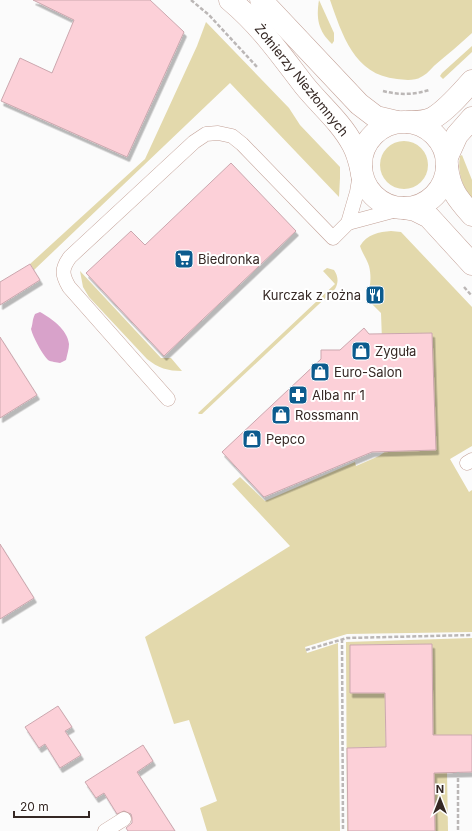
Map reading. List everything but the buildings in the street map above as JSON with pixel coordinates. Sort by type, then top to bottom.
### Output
[{"type":"street","name":"Żołnierzy Niezłomnych","points":[[230,0],[263,32],[310,92],[346,133],[354,145],[361,168]]},
{"type":"street","name":"Żołnierzy Niezłomnych","points":[[261,0],[274,8],[359,104],[376,116],[403,122]]},
{"type":"street","points":[[472,81],[442,112],[433,118],[419,122],[403,122],[386,126],[377,132],[364,147],[361,168],[363,179],[373,195],[393,207],[415,210],[429,217],[472,264]]},
{"type":"street","points":[[404,208],[415,207],[433,198],[443,183],[447,162],[457,135],[472,118]]},
{"type":"street","points":[[403,122],[420,125],[437,137],[443,147],[447,162],[449,181],[454,193],[472,215]]},
{"type":"lane","points":[[168,399],[69,287],[64,278],[64,264],[194,142],[206,134],[218,133],[232,136],[242,144],[333,238],[348,223],[357,192],[361,168]]},
{"type":"lane","points":[[348,223],[404,208]]},
{"type":"lane","points":[[105,831],[124,819]]},
{"type":"path","points":[[191,0],[209,16],[260,70]]},
{"type":"path","points":[[378,89],[394,94],[408,94],[434,88]]},
{"type":"path","points":[[462,285],[472,296]]},
{"type":"path","points":[[306,650],[347,638],[472,635]]},
{"type":"path","points":[[342,639],[344,831]]},
{"type":"path","points":[[458,772],[458,831]]},
{"type":"shaded area","points":[[319,0],[334,33],[334,41],[332,44],[327,39],[319,24]]},
{"type":"shaded area","points":[[330,0],[472,0],[472,33],[427,73],[419,78],[413,80],[403,80],[382,76],[370,70],[352,51],[339,26]]},
{"type":"shaded area","points":[[206,22],[289,108],[300,125],[340,167],[339,197],[230,83],[34,270],[30,264],[145,159],[197,46]]},
{"type":"shaded area","points":[[472,46],[472,52],[443,79],[440,76],[442,73]]},
{"type":"shaded area","points":[[399,141],[409,141],[418,145],[424,151],[428,160],[428,170],[424,179],[418,185],[409,189],[399,189],[390,185],[384,179],[380,170],[380,160],[384,151],[390,145]]},
{"type":"shaded area","points":[[462,155],[472,180],[472,199],[461,179],[459,162],[460,156]]},
{"type":"shaded area","points":[[391,231],[401,232],[472,307],[472,446],[450,459],[469,492],[472,490],[472,632],[347,634],[305,647],[307,653],[338,643],[340,831],[207,831],[200,808],[217,801],[189,720],[174,724],[145,637],[290,546],[232,484],[240,477],[265,501],[355,462],[356,466],[379,456],[386,451],[381,313],[367,299],[370,282],[370,270],[360,246],[370,236]]},
{"type":"shaded area","points":[[327,268],[334,270],[338,279],[335,289],[202,414],[199,414],[198,413],[335,284],[323,271]]},
{"type":"shaded area","points":[[80,271],[161,358],[171,358],[182,371],[163,368],[155,365],[147,359],[89,297],[83,287]]},
{"type":"shaded area","points":[[40,312],[58,325],[68,339],[69,346],[66,360],[60,363],[48,360],[32,332],[31,329],[34,316]]},
{"type":"shaded area","points":[[472,638],[472,735],[433,735],[432,644],[350,645],[350,693],[385,693],[386,747],[347,748],[347,831],[346,642]]},
{"type":"shaded area","points":[[447,772],[448,831],[435,831],[434,773]]},
{"type":"place","name":"Biedronka","points":[[184,259]]},
{"type":"place","name":"Kurczak z rożna","points":[[375,295]]},
{"type":"place","name":"Zyguła","points":[[361,351]]},
{"type":"place","name":"Euro-Salon","points":[[320,372]]},
{"type":"place","name":"Alba nr 1","points":[[298,395]]},
{"type":"place","name":"Rossmann","points":[[281,415]]},
{"type":"place","name":"Pepco","points":[[252,439]]}]
